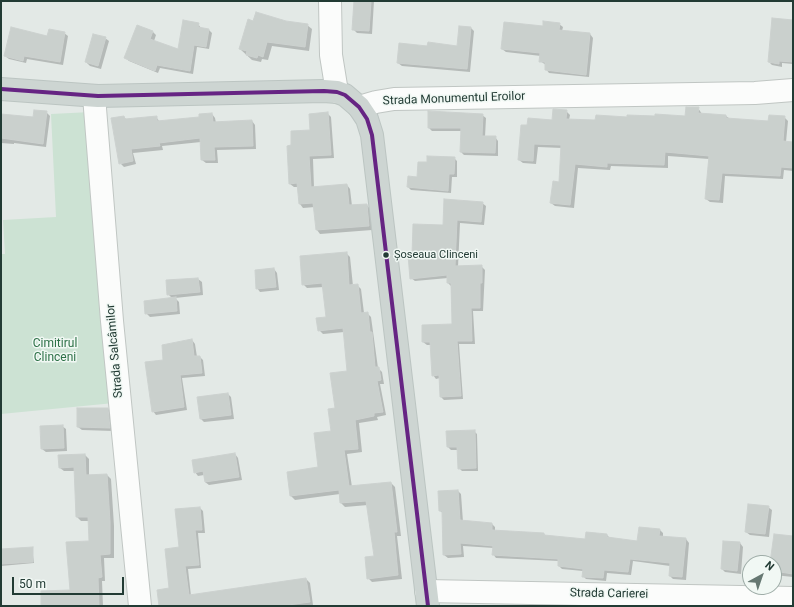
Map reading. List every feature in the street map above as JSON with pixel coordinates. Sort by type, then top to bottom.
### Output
[{"type":"main road","points":[[1,89],[94,96],[324,90],[337,92],[352,99],[359,107],[368,119],[372,135],[427,598]]},
{"type":"street","points":[[330,1],[331,55],[337,92]]},
{"type":"street","name":"Strada Monumentul Eroilor","points":[[359,107],[376,102],[394,100],[755,93],[793,90]]},
{"type":"street","name":"Strada Salcâmilor","points":[[94,96],[112,321],[140,606]]},
{"type":"street","name":"Strada Carierei","points":[[427,598],[793,598]]},
{"type":"green space","name":"Cimitirul Clinceni","points":[[91,112],[114,403],[1,414],[1,254],[5,254],[3,220],[56,217],[51,114]]},
{"type":"building","points":[[354,1],[371,1],[369,31],[352,30]]},
{"type":"building","points":[[256,12],[286,21],[308,24],[305,47],[267,42],[263,57],[258,55],[257,58],[246,55],[247,51],[239,49],[248,19],[253,21]]},
{"type":"building","points":[[772,18],[793,20],[793,62],[779,61],[779,64],[768,62]]},
{"type":"building","points":[[183,20],[199,23],[198,27],[209,29],[206,47],[194,45],[190,71],[157,65],[155,71],[124,58],[137,25],[153,31],[150,39],[178,49]]},
{"type":"building","points":[[543,21],[560,23],[559,30],[590,33],[586,75],[545,70],[545,62],[539,62],[540,53],[501,49],[504,22],[543,26]]},
{"type":"building","points":[[459,26],[471,27],[467,69],[397,63],[399,43],[427,46],[428,42],[457,46]]},
{"type":"building","points":[[11,27],[47,36],[49,29],[65,32],[60,62],[24,56],[23,61],[4,56]]},
{"type":"building","points":[[93,34],[106,37],[98,66],[85,62]]},
{"type":"building","points":[[686,107],[699,107],[698,113],[726,115],[726,118],[768,121],[769,115],[785,116],[783,141],[793,142],[793,168],[781,167],[780,176],[722,173],[719,200],[705,199],[709,156],[665,152],[664,165],[607,163],[607,167],[575,164],[570,205],[550,203],[553,181],[559,182],[561,145],[534,144],[533,161],[518,160],[521,125],[527,125],[528,118],[552,120],[553,109],[567,110],[566,119],[595,120],[596,115],[627,117],[627,115],[655,116],[655,114],[685,116]]},
{"type":"building","points":[[34,110],[47,111],[43,144],[1,138],[1,114],[33,117]]},
{"type":"building","points":[[428,111],[483,114],[482,136],[496,136],[495,153],[460,152],[461,128],[428,128]]},
{"type":"building","points":[[328,112],[331,155],[309,156],[311,187],[347,184],[349,205],[367,204],[369,226],[316,230],[313,203],[299,204],[297,183],[289,184],[287,146],[291,145],[291,131],[310,130],[309,114]]},
{"type":"building","points":[[212,113],[213,122],[252,120],[253,146],[214,147],[215,160],[201,160],[200,138],[159,143],[160,146],[131,149],[133,161],[119,164],[111,118],[124,116],[125,119],[157,116],[157,121],[199,117],[199,114]]},
{"type":"building","points":[[427,156],[455,157],[454,174],[449,174],[448,191],[407,187],[408,176],[417,177],[418,162],[427,162]]},
{"type":"building","points":[[444,199],[483,202],[481,222],[457,220],[455,266],[482,265],[482,283],[480,283],[480,308],[471,308],[472,341],[457,341],[461,396],[440,397],[439,375],[432,376],[430,342],[422,342],[422,325],[452,324],[451,283],[447,283],[447,275],[410,279],[408,255],[412,255],[413,224],[443,225]]},
{"type":"building","points":[[347,252],[349,285],[358,284],[361,313],[368,312],[370,332],[372,332],[375,367],[379,367],[381,380],[377,381],[383,412],[374,413],[374,416],[355,420],[358,449],[344,450],[349,486],[391,482],[397,532],[394,532],[398,575],[367,579],[365,557],[374,556],[366,501],[340,503],[339,490],[290,496],[287,472],[318,467],[314,433],[331,431],[328,409],[335,408],[330,373],[347,371],[343,328],[318,331],[316,318],[326,317],[322,283],[302,285],[300,256]]},
{"type":"building","points":[[274,268],[276,287],[256,289],[255,270]]},
{"type":"building","points":[[198,278],[200,292],[167,295],[166,280]]},
{"type":"building","points":[[176,297],[177,311],[145,314],[144,301]]},
{"type":"building","points":[[192,339],[194,356],[200,356],[202,373],[180,375],[184,407],[152,412],[145,362],[163,360],[162,345]]},
{"type":"building","points":[[228,393],[231,415],[200,419],[197,397]]},
{"type":"building","points":[[77,408],[108,408],[110,428],[77,427]]},
{"type":"building","points":[[63,425],[64,448],[41,449],[40,426]]},
{"type":"building","points":[[475,430],[476,468],[458,469],[457,447],[447,447],[446,431]]},
{"type":"building","points":[[235,453],[239,477],[205,482],[203,471],[194,473],[192,460]]},
{"type":"building","points":[[85,454],[86,475],[107,474],[110,554],[100,555],[102,577],[98,578],[99,606],[41,606],[41,591],[70,590],[66,542],[89,541],[88,517],[76,517],[74,467],[59,468],[58,455]]},
{"type":"building","points":[[458,490],[460,520],[492,523],[492,530],[544,533],[544,535],[585,539],[586,532],[607,534],[607,537],[637,541],[639,527],[660,529],[659,536],[686,538],[682,577],[669,576],[670,563],[630,559],[628,572],[604,570],[603,578],[582,577],[583,569],[558,566],[558,559],[492,555],[493,546],[460,543],[461,554],[443,555],[442,511],[439,511],[438,491]]},
{"type":"building","points":[[748,504],[769,506],[765,534],[745,532]]},
{"type":"building","points":[[200,507],[202,530],[195,530],[199,565],[185,566],[189,595],[306,578],[310,602],[281,606],[159,606],[157,590],[169,588],[165,549],[179,547],[175,509]]},
{"type":"building","points":[[774,534],[793,536],[793,574],[782,572],[782,555],[771,555]]},
{"type":"building","points":[[723,541],[740,542],[737,571],[721,569]]},
{"type":"building","points":[[33,547],[33,562],[1,564],[1,549]]},
{"type":"transit line","points":[[1,89],[98,96],[324,91],[337,92],[345,95],[359,107],[367,119],[372,135],[428,606]]},
{"type":"place","name":"Șoseaua Clinceni","points":[[386,255]]}]
